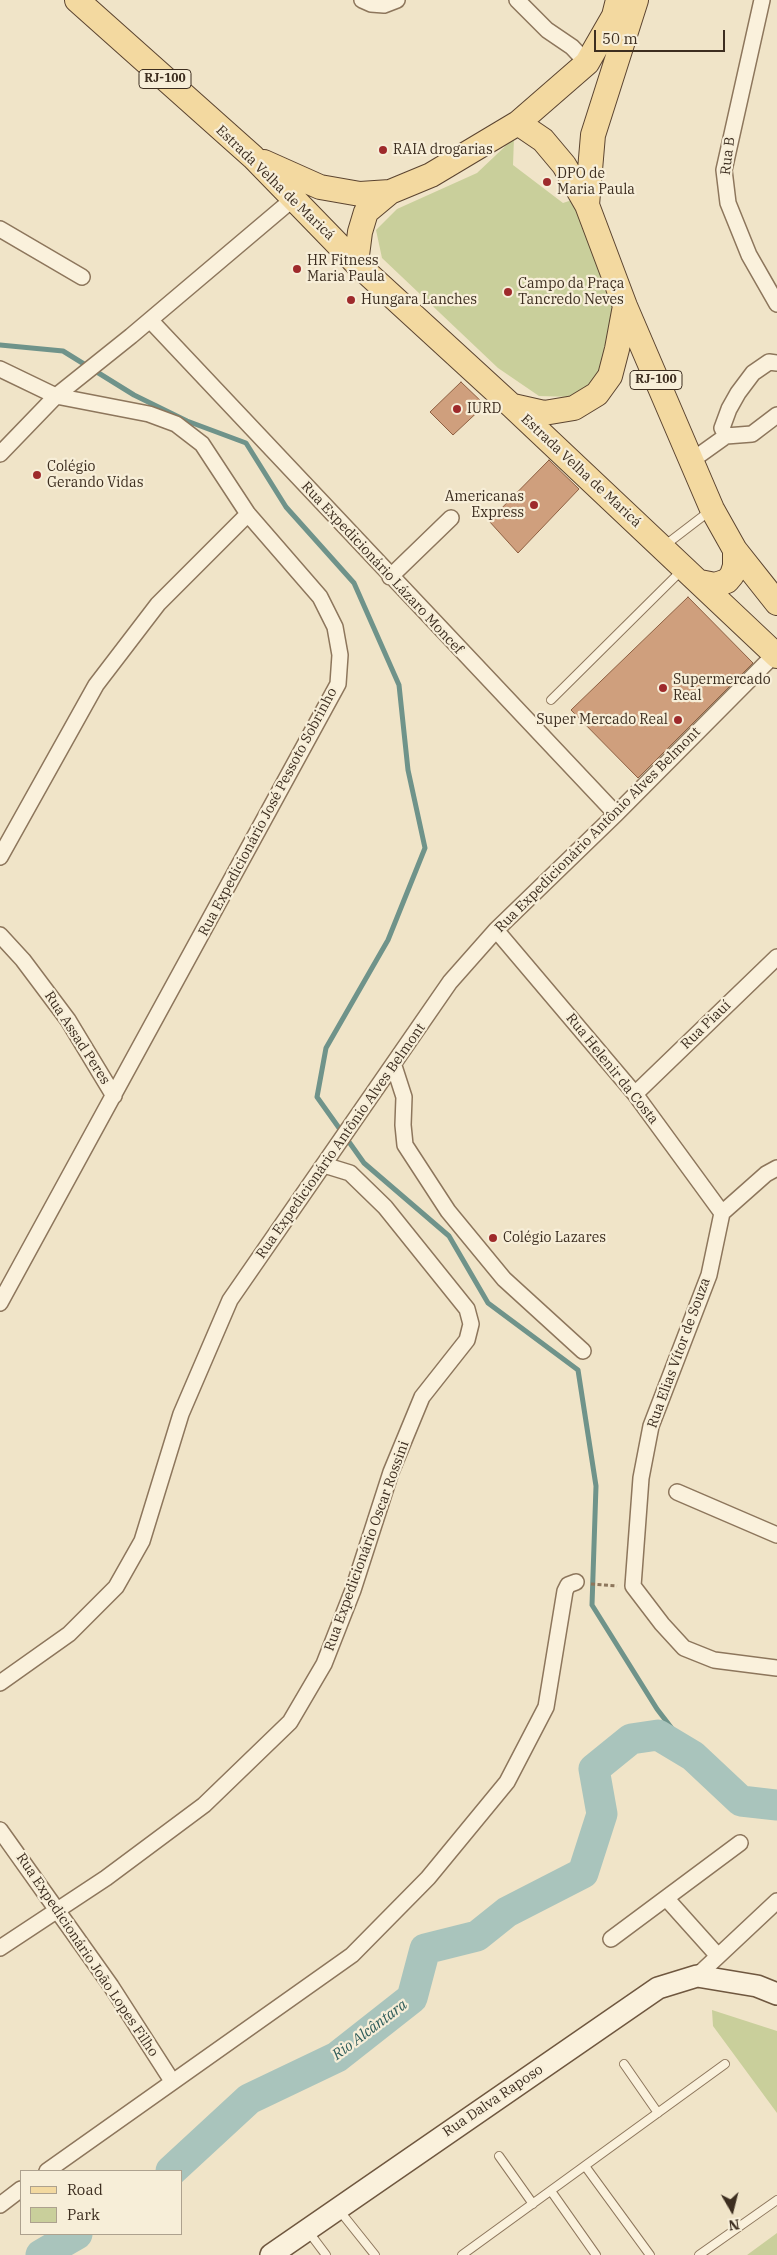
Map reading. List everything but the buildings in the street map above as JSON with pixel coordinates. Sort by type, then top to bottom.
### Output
[{"type":"main road","name":"Estrada Velha de Maricá","points":[[77,0],[253,158],[356,263],[512,406],[776,655]]},
{"type":"main road","points":[[518,123],[587,63],[614,16],[618,0]]},
{"type":"main road","points":[[587,205],[594,135],[636,0]]},
{"type":"main road","name":"RJ-100","points":[[356,263],[360,232],[366,212],[390,192],[431,175],[518,123],[543,140],[564,165],[587,205],[624,306],[712,509],[736,550],[777,603]]},
{"type":"main road","name":"RJ-100","points":[[253,158],[320,187],[360,194],[390,192]]},
{"type":"main road","points":[[512,406],[544,413],[574,408],[597,394],[610,376],[617,349],[624,306]]},
{"type":"main road","points":[[692,575],[715,585],[726,582],[732,575],[735,566],[736,550]]},
{"type":"street","points":[[362,0],[371,4],[384,4],[397,0]]},
{"type":"street","points":[[517,0],[547,30],[572,47],[587,63]]},
{"type":"street","name":"Rua B","points":[[762,0],[724,170],[728,203],[749,255],[777,304]]},
{"type":"street","points":[[0,454],[56,396],[131,336],[293,199]]},
{"type":"street","points":[[0,229],[82,277]]},
{"type":"street","name":"Rua Expedicionário Lázaro Moncef","points":[[150,320],[390,577],[616,814]]},
{"type":"street","points":[[726,436],[722,428],[729,409],[738,393],[753,373],[769,362],[777,363]]},
{"type":"street","name":"Rua Expedicionário José Pessoto Sobrinho","points":[[0,369],[56,396],[149,414],[176,424],[202,444],[248,514],[320,597],[335,627],[340,655],[338,684],[0,1303]]},
{"type":"street","points":[[691,461],[726,436],[752,434],[777,415]]},
{"type":"street","points":[[0,857],[96,685],[158,604],[248,514]]},
{"type":"street","points":[[390,577],[451,518]]},
{"type":"street","name":"Rua Expedicionário Antônio Alves Belmont","points":[[0,1683],[69,1634],[116,1587],[142,1541],[182,1414],[230,1300],[394,1066],[450,982],[496,930],[776,655]]},
{"type":"street","name":"Rua Helenir da Costa","points":[[496,930],[635,1094],[722,1213]]},
{"type":"street","name":"Rua Assad Peres","points":[[0,935],[23,960],[68,1020],[114,1096]]},
{"type":"street","name":"Rua Piauí","points":[[635,1094],[777,957]]},
{"type":"street","points":[[394,1066],[404,1097],[403,1125],[405,1145],[448,1212],[504,1279],[583,1351]]},
{"type":"street","name":"Rua Expedicionário Oscar Rossini","points":[[0,1948],[56,1908],[106,1878],[204,1805],[290,1722],[324,1664],[353,1590],[391,1472],[422,1397],[467,1340],[472,1324],[467,1309],[385,1206],[350,1173],[326,1162]]},
{"type":"street","points":[[722,1213],[766,1174],[777,1168]]},
{"type":"street","name":"Rua Elias Vítor de Souza","points":[[722,1213],[709,1275],[650,1426],[641,1478],[633,1586],[662,1624],[684,1648],[714,1660],[777,1668]]},
{"type":"street","points":[[677,1492],[777,1535]]},
{"type":"street","points":[[48,2170],[172,2081],[352,1956],[428,1878],[507,1782],[546,1707],[565,1591],[568,1586],[576,1582]]},
{"type":"street","name":"Rua Expedicionário João Lopes Filho","points":[[0,1830],[111,1986],[172,2081]]},
{"type":"street","points":[[611,1939],[740,1843]]},
{"type":"street","points":[[666,1898],[718,1956]]},
{"type":"street","name":"Rua Dalva Raposo","points":[[271,2255],[658,1988],[697,1976],[777,1901]]},
{"type":"street","points":[[697,1976],[757,1986],[777,1994]]},
{"type":"street","points":[[0,2205],[20,2190]]},
{"type":"lane","points":[[662,547],[712,509]]},
{"type":"lane","points":[[551,700],[692,575]]},
{"type":"lane","points":[[624,2064],[658,2113]]},
{"type":"lane","points":[[462,2255],[725,2064]]},
{"type":"lane","points":[[498,2156],[533,2204]]},
{"type":"lane","points":[[586,2166],[650,2255]]},
{"type":"lane","points":[[551,2191],[596,2255]]},
{"type":"lane","points":[[699,2255],[777,2200]]},
{"type":"lane","points":[[338,2208],[375,2255]]},
{"type":"lane","points":[[307,2229],[326,2255]]},
{"type":"path","points":[[576,1582],[623,1586]]},
{"type":"green space","points":[[514,138],[513,165],[563,203],[578,198],[614,296],[614,338],[598,380],[573,397],[539,396],[498,368],[382,258],[376,230],[397,209],[477,173]]},
{"type":"green space","points":[[712,2010],[777,2031],[777,2113],[713,2026]]},
{"type":"green space","points":[[777,2233],[777,2255],[747,2255]]},
{"type":"waterway","points":[[0,345],[63,351],[134,395],[187,421],[246,443],[286,507],[354,583],[399,685],[408,770],[425,848],[388,940],[326,1048],[317,1097],[364,1163],[449,1236],[488,1303],[578,1370],[596,1486],[592,1605],[657,1709],[693,1756]]},
{"type":"waterway","name":"Rio Alcântara","points":[[172,2170],[249,2099],[337,2057],[412,1998],[425,1949],[477,1936],[507,1912],[583,1873],[602,1814],[594,1769],[631,1739],[658,1735],[693,1756],[741,1801],[777,1805]]},
{"type":"waterway","name":"Rio Alcântara","points":[[41,2255],[75,2235]]},
{"type":"place","name":"RAIA drogarias","points":[[383,150]]},
{"type":"place","name":"DPO de Maria Paula","points":[[547,182]]},
{"type":"place","name":"HR Fitness Maria Paula","points":[[297,269]]},
{"type":"place","name":"Campo da Praça Tancredo Neves","points":[[508,292]]},
{"type":"place","name":"Hungara Lanches","points":[[351,300]]},
{"type":"place","name":"IURD","points":[[457,409]]},
{"type":"place","name":"Colégio Gerando Vidas","points":[[37,475]]},
{"type":"place","name":"Americanas Express","points":[[534,505]]},
{"type":"place","name":"Supermercado Real","points":[[663,688]]},
{"type":"place","name":"Super Mercado Real","points":[[678,720]]},
{"type":"place","name":"Colégio Lazares","points":[[493,1238]]}]
